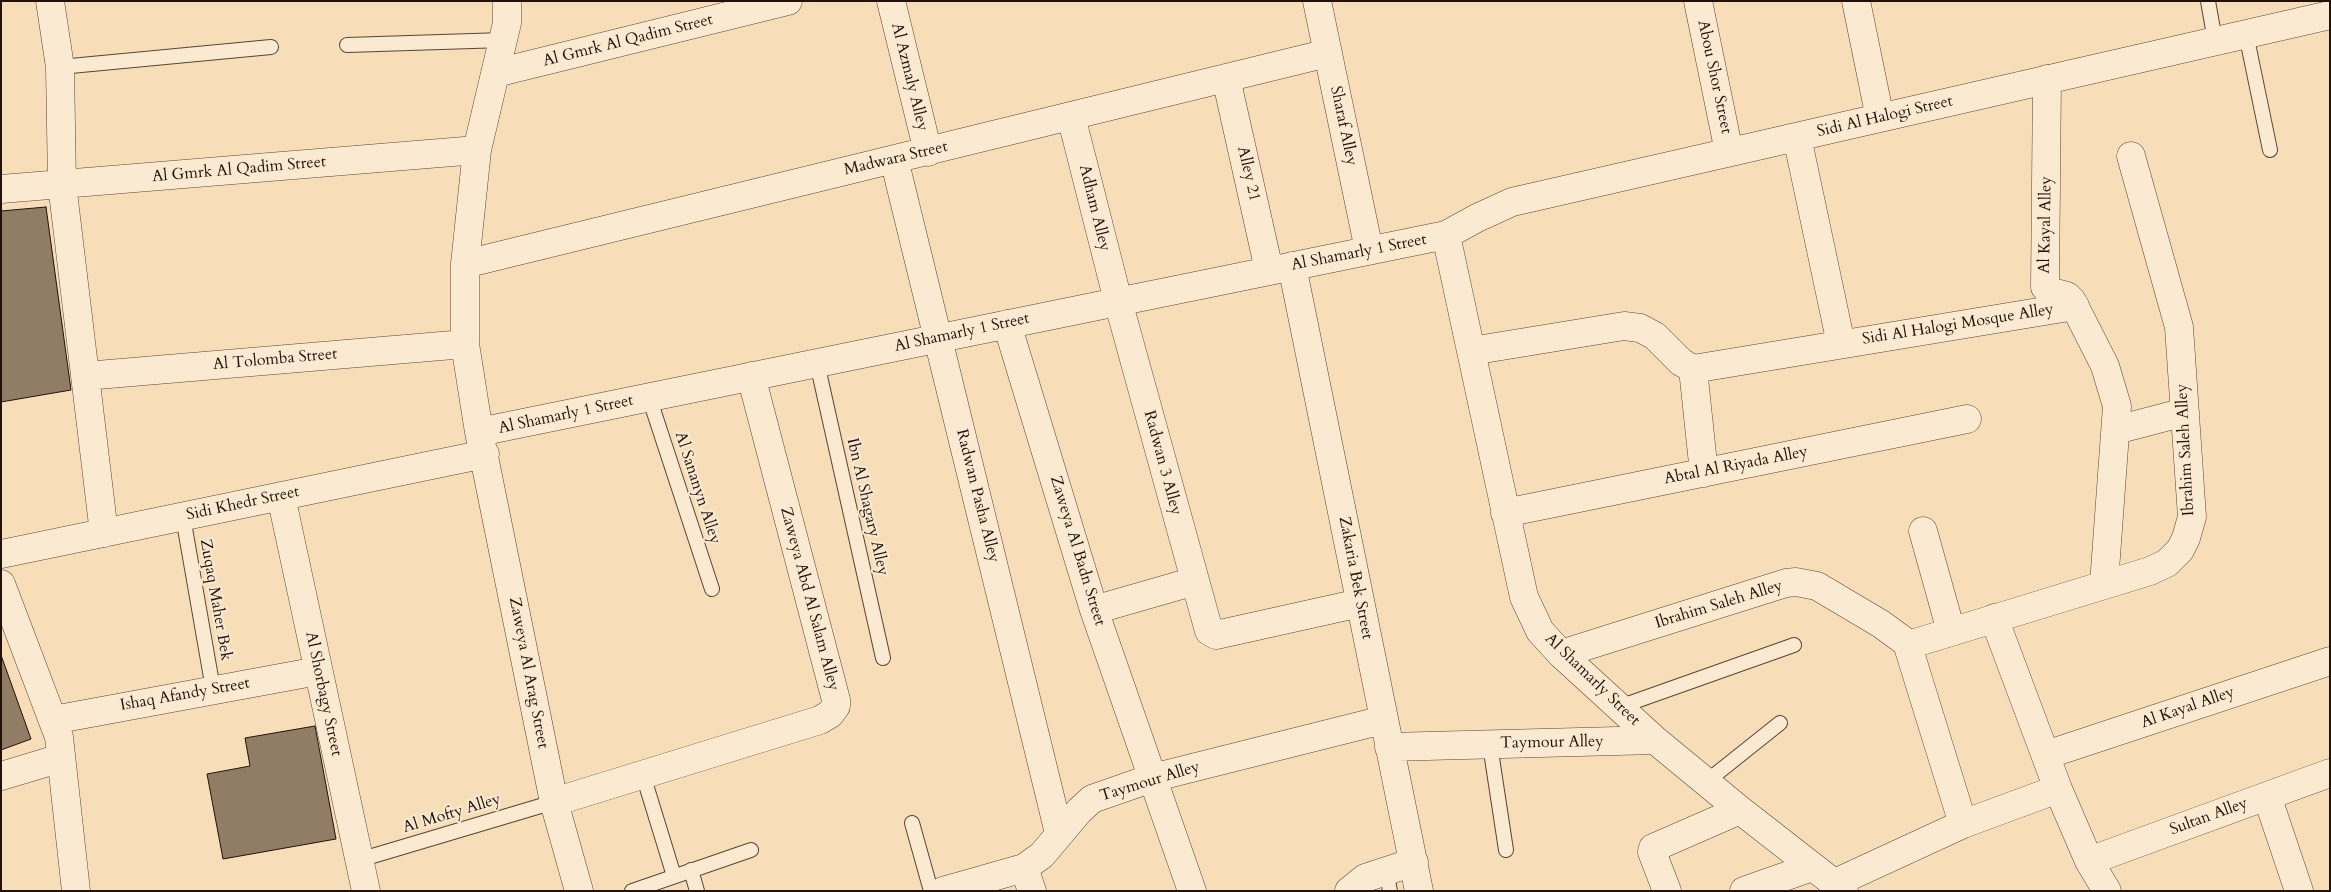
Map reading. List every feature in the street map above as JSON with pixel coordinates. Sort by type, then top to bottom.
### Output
[{"type":"street","points":[[50,1],[60,67],[62,184],[104,533]]},
{"type":"street","name":"Zaweya Al Arag Street","points":[[507,1],[507,24],[504,40],[477,150],[465,264],[465,344],[482,443],[554,802],[579,891]]},
{"type":"street","name":"Al Gmrk Al Qadim Street","points":[[496,73],[788,1]]},
{"type":"street","name":"Al Azmaly Alley","points":[[891,1],[928,152]]},
{"type":"street","name":"Sharaf Alley","points":[[1317,1],[1369,250]]},
{"type":"street","name":"Abou Shor Street","points":[[1698,1],[1730,152]]},
{"type":"street","points":[[1856,1],[1880,118]]},
{"type":"street","name":"Sidi Al Halogi Street","points":[[1446,235],[1476,218],[1512,202],[2330,15]]},
{"type":"street","name":"Madwara Street","points":[[465,264],[1328,53]]},
{"type":"street","name":"Alley 21","points":[[1226,78],[1281,268]]},
{"type":"street","name":"Al Kayal Alley","points":[[2047,79],[2046,287],[2052,292],[2067,296],[2075,306]]},
{"type":"street","name":"Adham Alley","points":[[1071,116],[1118,301]]},
{"type":"street","name":"Sidi Al Halogi Mosque Alley","points":[[1797,137],[1841,344]]},
{"type":"street","name":"Al Gmrk Al Qadim Street","points":[[1,189],[477,150]]},
{"type":"street","name":"Ibrahim Saleh Alley","points":[[1561,654],[1776,586],[1796,582],[1817,586],[1881,624],[1907,643],[1915,643],[2150,571],[2167,563],[2180,550],[2186,538],[2192,516],[2179,327],[2131,156]]},
{"type":"street","name":"Radwan Pasha Alley","points":[[894,159],[1059,833]]},
{"type":"street","name":"Al Shamarly 1 Street","points":[[482,443],[649,398],[1446,235]]},
{"type":"street","name":"Al Shamarly Street","points":[[1446,235],[1524,597],[1540,631],[1561,654],[1655,740],[1740,810],[1839,887]]},
{"type":"street","name":"Zakaria Bek Street","points":[[1281,268],[1360,603],[1419,891]]},
{"type":"street","name":"Radwan 3 Alley","points":[[1118,301],[1206,625],[1211,633],[1216,635],[1360,603]]},
{"type":"street","points":[[2075,306],[2104,366],[2117,406],[2104,584]]},
{"type":"street","name":"Sidi Al Halogi Mosque Alley","points":[[1693,369],[2075,306]]},
{"type":"street","name":"Zaweya Al Badn Street","points":[[1007,324],[1094,610],[1192,891]]},
{"type":"street","points":[[1471,351],[1624,326],[1640,328],[1654,336],[1681,362],[1693,369],[1704,473]]},
{"type":"street","name":"Al Tolomba Street","points":[[85,376],[465,344]]},
{"type":"street","name":"Zaweya Abd Al Salam Alley","points":[[554,802],[820,720],[830,714],[836,706],[751,376]]},
{"type":"street","points":[[2116,430],[2184,412]]},
{"type":"street","name":"Abtal Al Riyada Alley","points":[[1505,513],[1967,419]]},
{"type":"street","name":"Sidi Khedr Street","points":[[1,554],[281,496],[482,443]]},
{"type":"street","name":"Al Shorbagy Street","points":[[281,496],[366,891]]},
{"type":"street","points":[[1923,531],[1951,631]]},
{"type":"street","points":[[1094,610],[1194,581]]},
{"type":"street","points":[[1,584],[59,737],[76,891]]},
{"type":"street","points":[[1994,618],[2058,789],[2089,861],[2107,891]]},
{"type":"street","points":[[1907,643],[1963,824]]},
{"type":"street","name":"Al Kayal Alley","points":[[2046,756],[2330,661]]},
{"type":"street","name":"Ishaq Afandy Street","points":[[53,720],[318,671]]},
{"type":"street","name":"Taymour Alley","points":[[943,891],[1028,879],[1042,855],[1059,833],[1092,800],[1152,778],[1383,720]]},
{"type":"street","name":"Taymour Alley","points":[[1389,747],[1655,740]]},
{"type":"street","points":[[1,776],[61,758]]},
{"type":"street","name":"Sultan Alley","points":[[2089,861],[2330,774]]},
{"type":"street","points":[[1839,887],[1963,824],[2058,789]]},
{"type":"street","points":[[2267,796],[2299,891]]},
{"type":"street","points":[[1667,891],[1652,852],[1653,848],[1740,810]]},
{"type":"street","points":[[1349,891],[1365,878],[1388,880],[1414,862]]},
{"type":"street","points":[[1744,891],[1812,867]]},
{"type":"lane","points":[[2208,1],[2215,41]]},
{"type":"lane","points":[[2246,34],[2270,150]]},
{"type":"lane","points":[[347,45],[504,40]]},
{"type":"lane","points":[[60,67],[271,47]]},
{"type":"lane","name":"Ibn Al Shagary Alley","points":[[817,363],[883,658]]},
{"type":"lane","name":"Al Sananyn Alley","points":[[649,398],[712,589]]},
{"type":"lane","name":"Zuqaq Maher Bek","points":[[183,516],[213,689]]},
{"type":"lane","points":[[1619,707],[1794,645]]},
{"type":"lane","points":[[1706,782],[1780,723]]},
{"type":"lane","points":[[1490,744],[1506,850]]},
{"type":"lane","points":[[643,775],[674,876]]},
{"type":"lane","name":"Al Mofty Alley","points":[[359,860],[554,802]]},
{"type":"lane","points":[[912,823],[931,891]]},
{"type":"lane","points":[[632,891],[750,850]]},
{"type":"lane","points":[[691,870],[697,891]]},
{"type":"building","points":[[46,207],[71,390],[1,402],[1,211]]},
{"type":"building","points":[[1,655],[31,739],[1,750]]},
{"type":"building","points":[[315,726],[336,839],[223,859],[207,774],[250,766],[245,738]]}]
